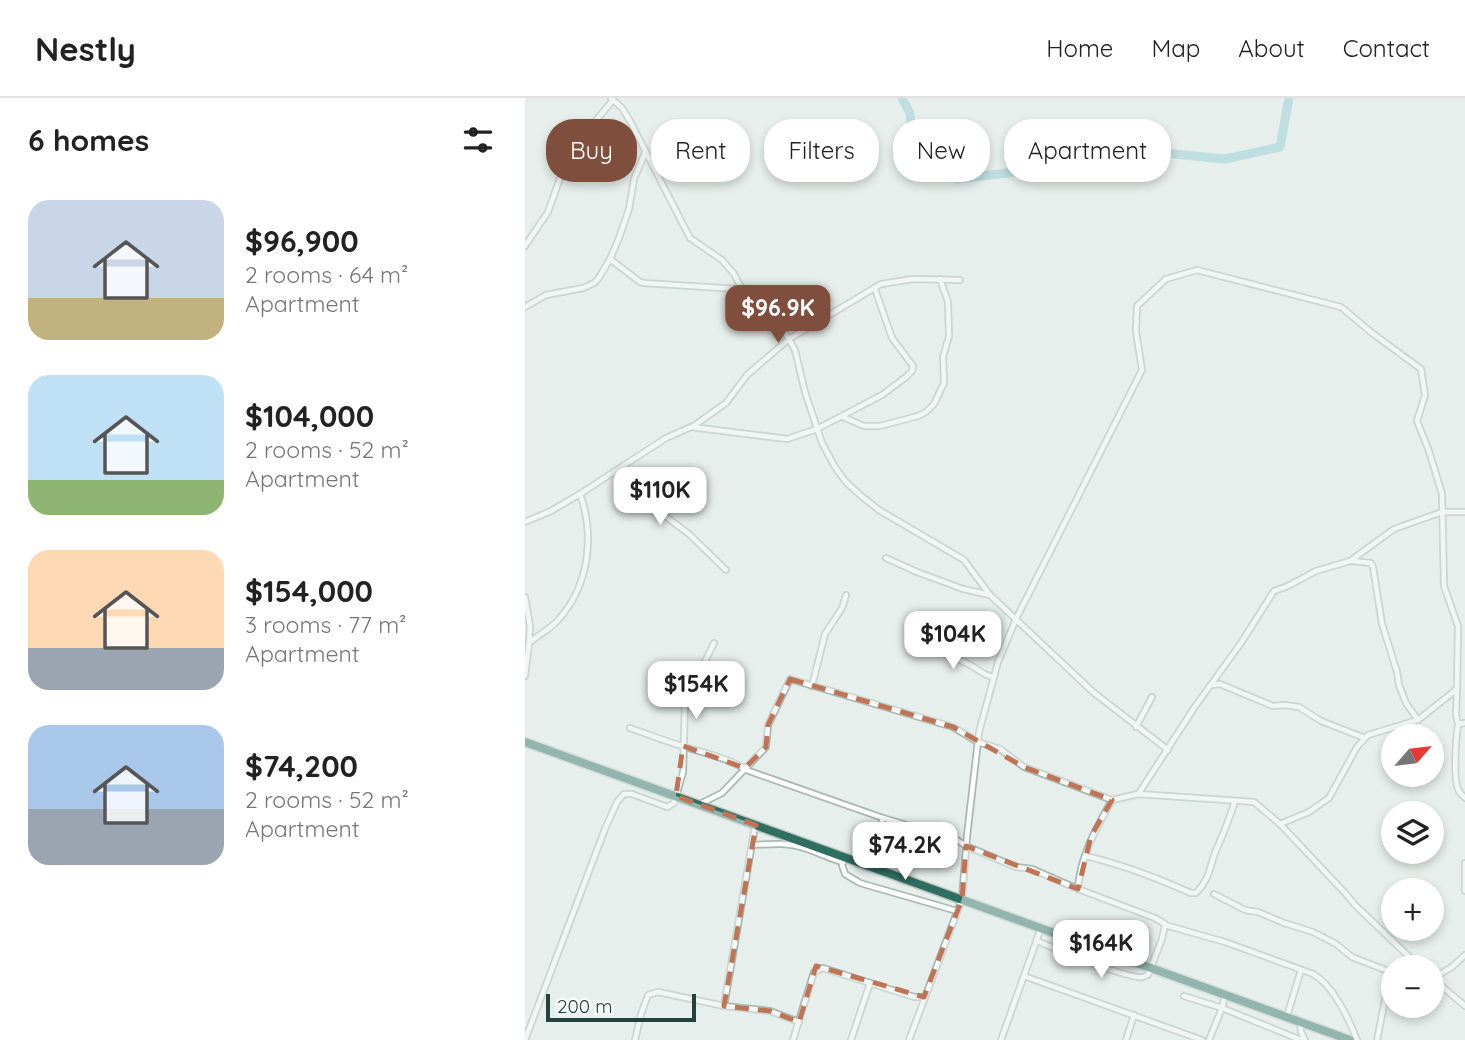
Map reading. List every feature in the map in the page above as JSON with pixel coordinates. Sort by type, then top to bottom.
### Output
[{"type":"highway","points":[[525,742],[1350,1040]]},
{"type":"street","points":[[525,246],[548,212],[579,129],[593,124],[612,99],[622,108],[690,238],[722,260],[743,290]]},
{"type":"street","points":[[525,306],[551,293],[589,286],[598,279],[610,259],[629,209],[633,179],[645,153]]},
{"type":"street","points":[[610,259],[644,284],[725,287],[743,290],[758,300],[781,327],[795,350],[817,429],[835,467],[845,481],[879,510],[964,560],[990,595],[1093,691],[1168,750]]},
{"type":"street","points":[[909,1040],[962,899],[979,732],[998,662],[1016,619],[1142,370],[1136,332],[1137,306],[1166,279],[1197,270],[1341,307],[1421,369],[1425,395],[1417,421],[1441,494],[1444,586],[1458,626],[1457,785],[1465,798]]},
{"type":"street","points":[[525,522],[551,511],[666,438],[691,427],[726,402],[747,374],[789,339],[881,284],[913,279],[960,280]]},
{"type":"street","points":[[843,416],[864,426],[880,426],[918,416],[934,404],[944,383],[943,357],[949,336],[949,302],[940,279]]},
{"type":"street","points":[[691,427],[787,439],[817,429],[843,416],[897,384],[912,371],[913,366],[892,338],[875,289]]},
{"type":"street","points":[[622,467],[637,495],[689,534],[726,570]]},
{"type":"street","points":[[530,643],[557,622],[566,610],[587,562],[588,527],[580,494]]},
{"type":"street","points":[[1138,794],[1274,591],[1317,571],[1350,561],[1394,529],[1442,512],[1465,513]]},
{"type":"street","points":[[1369,549],[1382,624],[1399,685],[1406,703],[1418,720]]},
{"type":"street","points":[[886,558],[963,589],[990,595]]},
{"type":"street","points":[[1350,561],[1371,564]]},
{"type":"street","points":[[812,686],[825,634],[842,608],[846,595]]},
{"type":"street","points":[[525,597],[530,626],[525,676]]},
{"type":"street","points":[[525,1040],[617,802],[624,794],[632,794],[667,807],[674,803],[683,772],[685,702],[714,643]]},
{"type":"street","points":[[913,644],[961,660],[986,676],[994,677]]},
{"type":"street","points":[[1457,671],[1465,667]]},
{"type":"street","points":[[699,804],[722,793],[766,747],[768,725],[790,679],[953,727],[978,742],[1000,749],[1024,767],[1112,800],[1138,794],[1254,802],[1280,824],[1354,904],[1408,955]]},
{"type":"street","points":[[1210,685],[1220,684],[1273,706],[1299,707],[1321,721],[1365,738]]},
{"type":"street","points":[[1280,824],[1309,812],[1329,798],[1357,747],[1368,734],[1418,720],[1457,689]]},
{"type":"street","points":[[1136,727],[1152,697]]},
{"type":"street","points":[[1458,724],[1465,723]]},
{"type":"street","points":[[630,728],[700,750],[883,818],[957,840],[1016,867],[1032,869],[1155,918],[1165,925],[1225,942],[1322,979],[1337,999],[1357,1040]]},
{"type":"street","points":[[1077,889],[1091,836],[1112,800]]},
{"type":"street","points":[[1085,856],[1147,874],[1196,893],[1209,875],[1235,801]]},
{"type":"street","points":[[867,865],[883,818]]},
{"type":"street","points":[[723,1006],[755,825]]},
{"type":"street","points":[[752,845],[785,844],[804,848],[832,860],[844,859],[842,865],[845,874],[860,883],[957,911]]},
{"type":"street","points":[[1465,863],[1465,891]]},
{"type":"street","points":[[1215,894],[1245,910],[1313,932],[1336,944],[1352,957],[1381,968]]},
{"type":"street","points":[[1037,941],[1109,970],[1143,977],[1147,975],[1165,925]]},
{"type":"street","points":[[1001,1040],[1041,928]]},
{"type":"street","points":[[1444,972],[1465,956]]},
{"type":"street","points":[[793,1040],[814,972],[823,968],[914,997],[924,997]]},
{"type":"street","points":[[1287,1017],[1301,970]]},
{"type":"street","points":[[1024,976],[1202,1040]]},
{"type":"street","points":[[851,1040],[870,983]]},
{"type":"street","points":[[1444,988],[1465,1006]]},
{"type":"street","points":[[635,1040],[648,995],[658,992],[723,1006],[769,1011],[799,1022]]},
{"type":"street","points":[[1209,1040],[1225,994]]},
{"type":"street","points":[[1184,996],[1303,1040]]},
{"type":"street","points":[[1126,1040],[1135,1015]]},
{"type":"street","points":[[1377,1040],[1381,1018]]},
{"type":"street","points":[[1300,1021],[1303,1040]]},
{"type":"highlighted area","points":[[790,679],[953,727],[1024,767],[1112,800],[1091,836],[1078,889],[966,846],[962,899],[924,997],[816,966],[799,1022],[770,1011],[724,1006],[756,825],[676,796],[683,746],[745,768],[766,747],[768,725]]},
{"type":"waterway","points":[[902,98],[910,113],[912,146],[957,179],[1016,172],[1053,174],[1164,153],[1225,159],[1280,147],[1289,98]]}]
